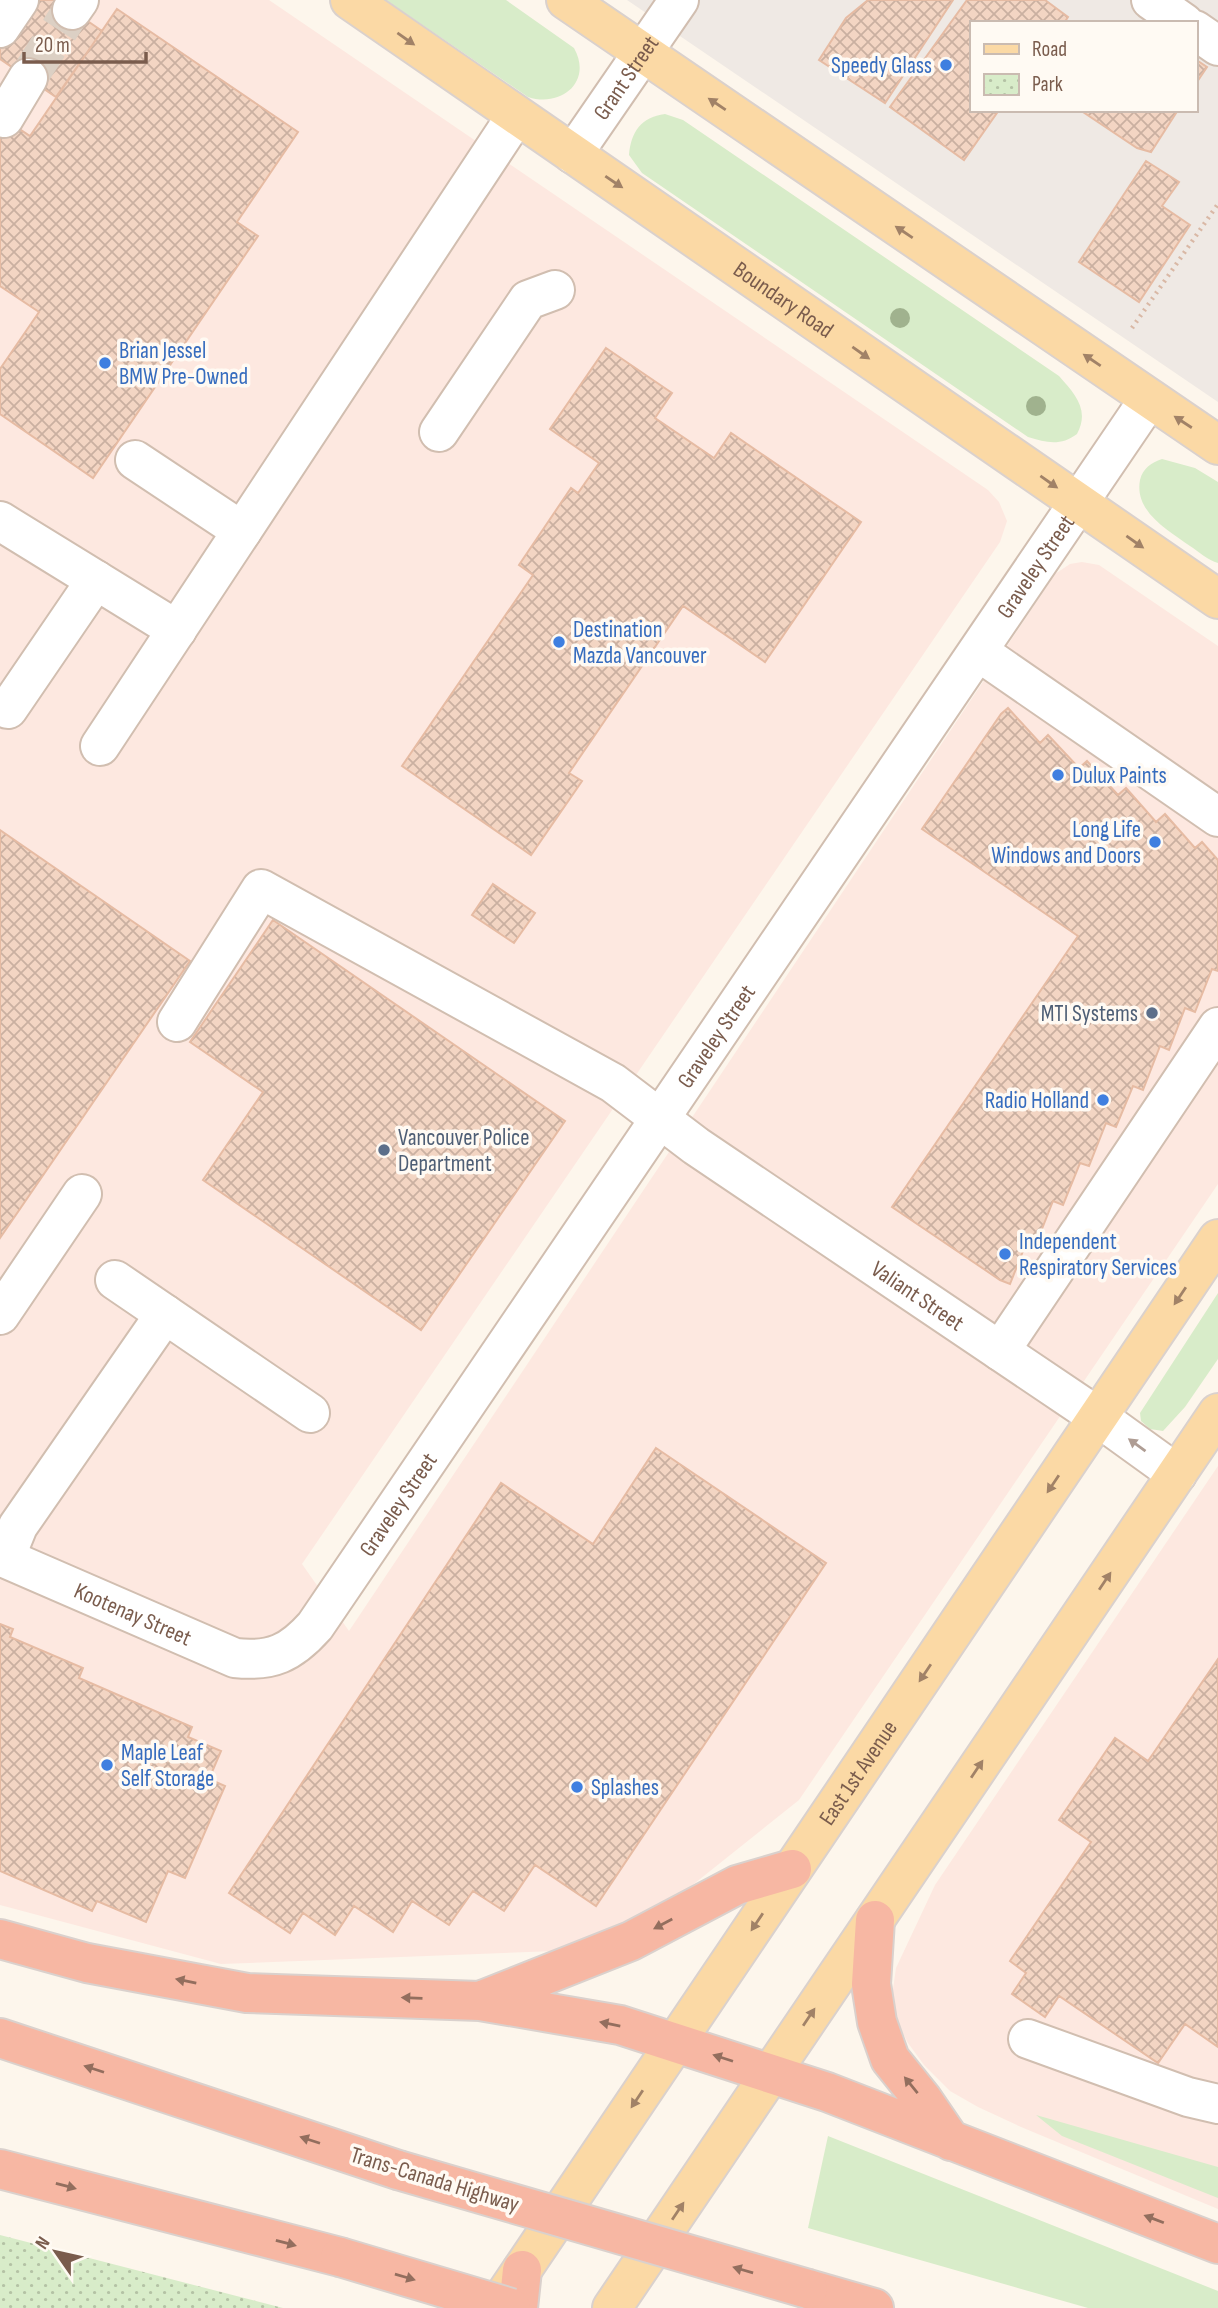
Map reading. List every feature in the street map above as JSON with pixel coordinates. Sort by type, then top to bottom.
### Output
[{"type":"highway","points":[[480,2001],[631,1941],[737,1885],[792,1869]]},
{"type":"highway","points":[[875,1920],[871,1984],[881,2035],[890,2059],[923,2099],[951,2141]]},
{"type":"highway","points":[[0,1939],[87,1963],[247,1993],[480,2001],[620,2025],[827,2092],[1218,2244]]},
{"type":"highway","name":"Trans-Canada Highway","points":[[0,2038],[398,2170],[874,2308]]},
{"type":"highway","points":[[0,2169],[340,2258],[511,2308]]},
{"type":"highway","points":[[518,2308],[522,2270]]},
{"type":"main road","name":"Boundary Road","points":[[350,0],[1218,599]]},
{"type":"main road","points":[[566,0],[1218,445]]},
{"type":"main road","name":"East 1st Avenue","points":[[496,2308],[1218,1239]]},
{"type":"main road","points":[[612,2308],[1218,1413]]},
{"type":"street","points":[[0,28],[19,0]]},
{"type":"street","name":"Grant Street","points":[[573,154],[679,0]]},
{"type":"street","points":[[1151,0],[1181,21]]},
{"type":"street","points":[[1197,31],[1218,46]]},
{"type":"street","points":[[4,118],[28,78]]},
{"type":"street","points":[[100,746],[516,116]]},
{"type":"street","points":[[439,432],[528,300],[555,290]]},
{"type":"street","name":"Graveley Street","points":[[269,1657],[285,1653],[301,1642],[315,1626],[1149,399]]},
{"type":"street","points":[[135,460],[242,531]]},
{"type":"street","points":[[0,522],[177,630]]},
{"type":"street","points":[[8,709],[96,580]]},
{"type":"street","points":[[979,652],[1218,817]]},
{"type":"street","name":"Valiant Street","points":[[177,1022],[261,889],[601,1076],[659,1120],[1098,1417],[1177,1474]]},
{"type":"street","points":[[1000,1351],[1218,1027]]},
{"type":"street","points":[[0,1315],[82,1194]]},
{"type":"street","points":[[115,1280],[310,1413]]},
{"type":"street","points":[[3,1557],[18,1526],[165,1314]]},
{"type":"street","name":"Kootenay Street","points":[[3,1557],[236,1658],[252,1660],[269,1657]]},
{"type":"street","points":[[1028,2039],[1188,2097],[1218,2104]]},
{"type":"path","points":[[1132,328],[1218,204]]},
{"type":"shaded area","points":[[0,0],[269,0],[988,490],[999,502],[1007,521],[1000,542],[302,1564],[349,1631],[1055,574],[1070,564],[1082,562],[1099,565],[1218,646],[1218,1184],[799,1800],[670,1903],[556,1951],[221,1964],[0,1905]]},
{"type":"shaded area","points":[[627,0],[1218,0],[1218,402]]},
{"type":"shaded area","points":[[1218,1466],[1218,2209],[1021,2127],[950,2091],[924,2065],[908,2043],[894,2016],[891,2003],[896,1968],[935,1885]]},
{"type":"green space","points":[[386,0],[506,0],[574,48],[579,60],[576,81],[562,95],[552,99],[528,97]]},
{"type":"green space","points":[[665,114],[683,120],[1059,376],[1079,403],[1082,417],[1077,434],[1054,442],[1028,437],[642,173],[629,155],[632,139],[644,122]]},
{"type":"green space","points":[[1162,459],[1195,468],[1218,482],[1218,563],[1163,527],[1142,502],[1141,476],[1148,466]]},
{"type":"green space","points":[[1218,1293],[1218,1359],[1185,1407],[1163,1431],[1150,1429],[1141,1421],[1140,1413]]},
{"type":"green space","points":[[1036,2115],[1218,2167],[1218,2198],[1062,2136]]},
{"type":"green space","points":[[828,2136],[1218,2291],[1218,2308],[1088,2308],[808,2228]]},
{"type":"green space","points":[[0,2235],[283,2308],[0,2308]]},
{"type":"building","points":[[25,0],[57,0],[102,31],[56,97],[0,59],[0,37]]},
{"type":"building","points":[[868,0],[953,0],[885,103],[819,60],[846,18]]},
{"type":"building","name":"Speedy Glass","points":[[967,0],[1045,0],[1068,17],[1065,21],[970,21],[970,112],[998,112],[964,160],[890,107]]},
{"type":"building","points":[[117,9],[298,132],[237,222],[258,236],[93,478],[0,414],[0,369],[39,312],[0,286],[0,116],[30,136]]},
{"type":"building","points":[[1197,60],[1207,67],[1197,82]]},
{"type":"building","points":[[1083,112],[1177,112],[1151,152],[1137,148]]},
{"type":"building","points":[[1146,161],[1179,182],[1162,206],[1190,225],[1139,302],[1079,262]]},
{"type":"building","points":[[606,348],[672,393],[655,418],[714,458],[731,433],[861,522],[765,662],[683,606],[569,773],[582,781],[531,855],[402,766],[533,575],[519,565],[571,488],[578,493],[599,463],[550,429]]},
{"type":"building","points":[[1008,708],[1040,743],[1048,735],[1079,768],[1087,761],[1118,795],[1126,788],[1156,822],[1165,814],[1195,848],[1202,842],[1218,860],[1218,971],[1212,969],[1195,1012],[1185,1008],[1169,1050],[1160,1046],[1143,1090],[1133,1086],[1116,1127],[1106,1123],[1089,1166],[1080,1163],[1063,1205],[1053,1201],[1036,1244],[1027,1241],[1010,1284],[1000,1280],[892,1207],[1078,936],[922,829],[1001,714]]},
{"type":"building","points":[[0,830],[190,961],[0,1238]]},
{"type":"building","points":[[493,884],[535,913],[514,943],[472,915]]},
{"type":"building","name":"Vancouver Police Department","points":[[273,920],[565,1121],[421,1330],[203,1180],[263,1092],[190,1042]]},
{"type":"building","points":[[656,1448],[826,1563],[596,1906],[535,1865],[504,1911],[473,1891],[449,1925],[412,1901],[393,1932],[354,1906],[335,1935],[303,1913],[290,1933],[229,1893],[501,1483],[593,1544]]},
{"type":"building","name":"Maple Leaf Self Storage","points":[[0,1624],[13,1629],[10,1637],[83,1668],[79,1678],[192,1727],[188,1737],[221,1751],[209,1779],[225,1786],[185,1878],[168,1871],[146,1922],[97,1901],[92,1911],[0,1871]]},
{"type":"building","points":[[1218,1659],[1218,2047],[1185,2024],[1158,2063],[1059,1996],[1045,2017],[1012,1994],[1026,1973],[1010,1961],[1091,1842],[1059,1820],[1115,1738],[1148,1761]]},
{"type":"tunnel","points":[[28,78],[72,10]]},
{"type":"place","name":"Speedy Glass","points":[[946,65]]},
{"type":"place","name":"Brian Jessel BMW Pre-Owned","points":[[105,363]]},
{"type":"place","name":"Destination Mazda Vancouver","points":[[559,642]]},
{"type":"place","name":"Dulux Paints","points":[[1058,775]]},
{"type":"place","name":"Long Life Windows and Doors","points":[[1155,842]]},
{"type":"place","name":"MTI Systems","points":[[1152,1013]]},
{"type":"place","name":"Radio Holland","points":[[1103,1100]]},
{"type":"place","name":"Vancouver Police Department","points":[[384,1150]]},
{"type":"place","name":"Independent Respiratory Services","points":[[1005,1254]]},
{"type":"place","name":"Maple Leaf Self Storage","points":[[107,1765]]},
{"type":"place","name":"Splashes","points":[[577,1787]]}]
